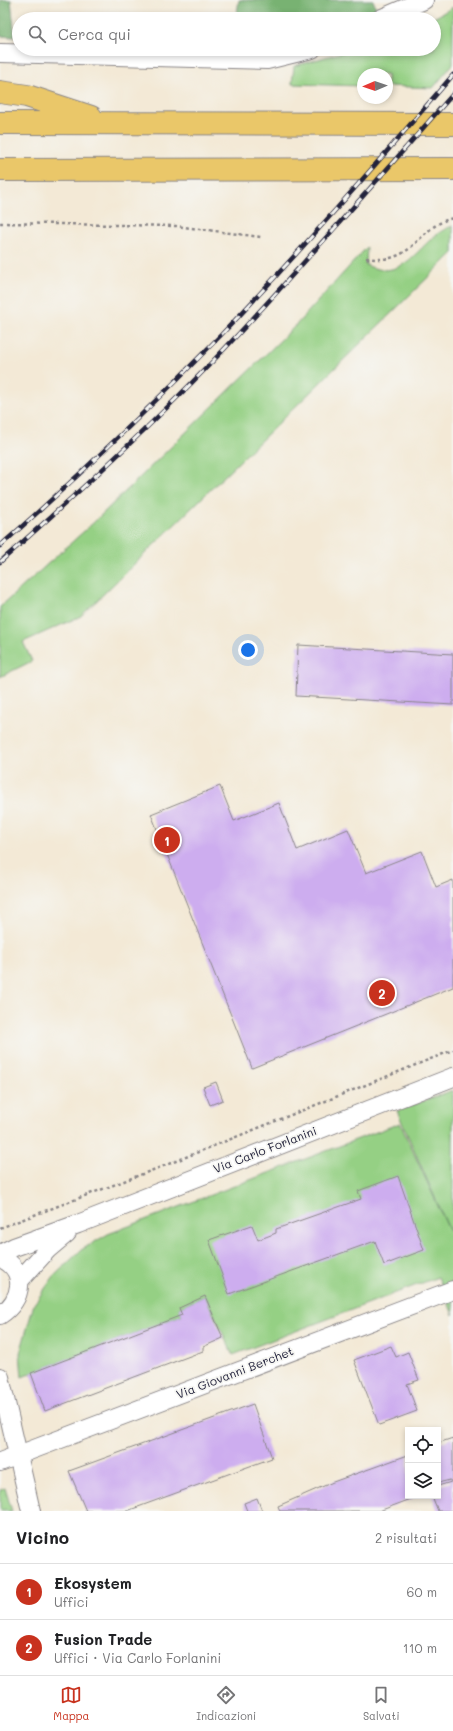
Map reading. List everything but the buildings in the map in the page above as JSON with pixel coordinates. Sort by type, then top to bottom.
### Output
[{"type":"highway","points":[[0,92],[27,96],[110,123]]},
{"type":"highway","points":[[0,123],[453,124]]},
{"type":"highway","points":[[0,170],[453,169]]},
{"type":"street","points":[[396,12],[424,0]]},
{"type":"street","points":[[0,53],[12,53]]},
{"type":"street","points":[[114,56],[267,60],[283,56]]},
{"type":"street","name":"Via Carlo Forlanini","points":[[0,1254],[14,1247],[78,1224],[453,1077]]},
{"type":"street","name":"Via Carlo Forlanini","points":[[18,1281],[48,1249],[78,1224]]},
{"type":"street","points":[[0,1258],[6,1260],[14,1269],[20,1290],[16,1300],[7,1311],[0,1315]]},
{"type":"street","name":"Via Giovanni Berchet","points":[[0,1462],[453,1290]]},
{"type":"street","points":[[0,1377],[31,1511]]},
{"type":"path","points":[[366,258],[380,260],[402,254],[443,220],[453,218]]},
{"type":"path","points":[[0,223],[176,226],[261,237]]},
{"type":"path","points":[[0,1228],[161,1167],[453,1050]]},
{"type":"green space","points":[[0,0],[11,0],[12,37],[0,36]]},
{"type":"green space","points":[[239,0],[373,0],[377,10],[372,12],[237,12]]},
{"type":"green space","points":[[453,7],[453,64],[433,88],[393,86],[393,68],[357,68],[357,86],[292,84],[294,66],[329,56],[441,56],[441,14]]},
{"type":"green space","points":[[453,226],[453,253],[81,616],[23,642],[32,661],[0,677],[0,607],[93,523],[296,325],[367,247],[366,265],[381,269],[393,269],[413,257],[441,231]]},
{"type":"green space","points":[[453,1090],[453,1315],[438,1277],[233,1355],[205,1296],[179,1308],[182,1315],[22,1377],[20,1353],[34,1304],[54,1276],[81,1250],[108,1234],[400,1123],[450,1232],[397,1111]]},
{"type":"green space","points":[[5,1488],[12,1511],[0,1511],[0,1490]]},
{"type":"railway","points":[[0,546],[112,443],[221,335],[310,239],[453,75]]},
{"type":"railway","points":[[0,562],[118,455],[203,372],[314,251],[453,94]]},
{"type":"place","name":"Ekosystem","points":[[167,840]]},
{"type":"place","name":"Fusion Trade","points":[[382,993]]}]
